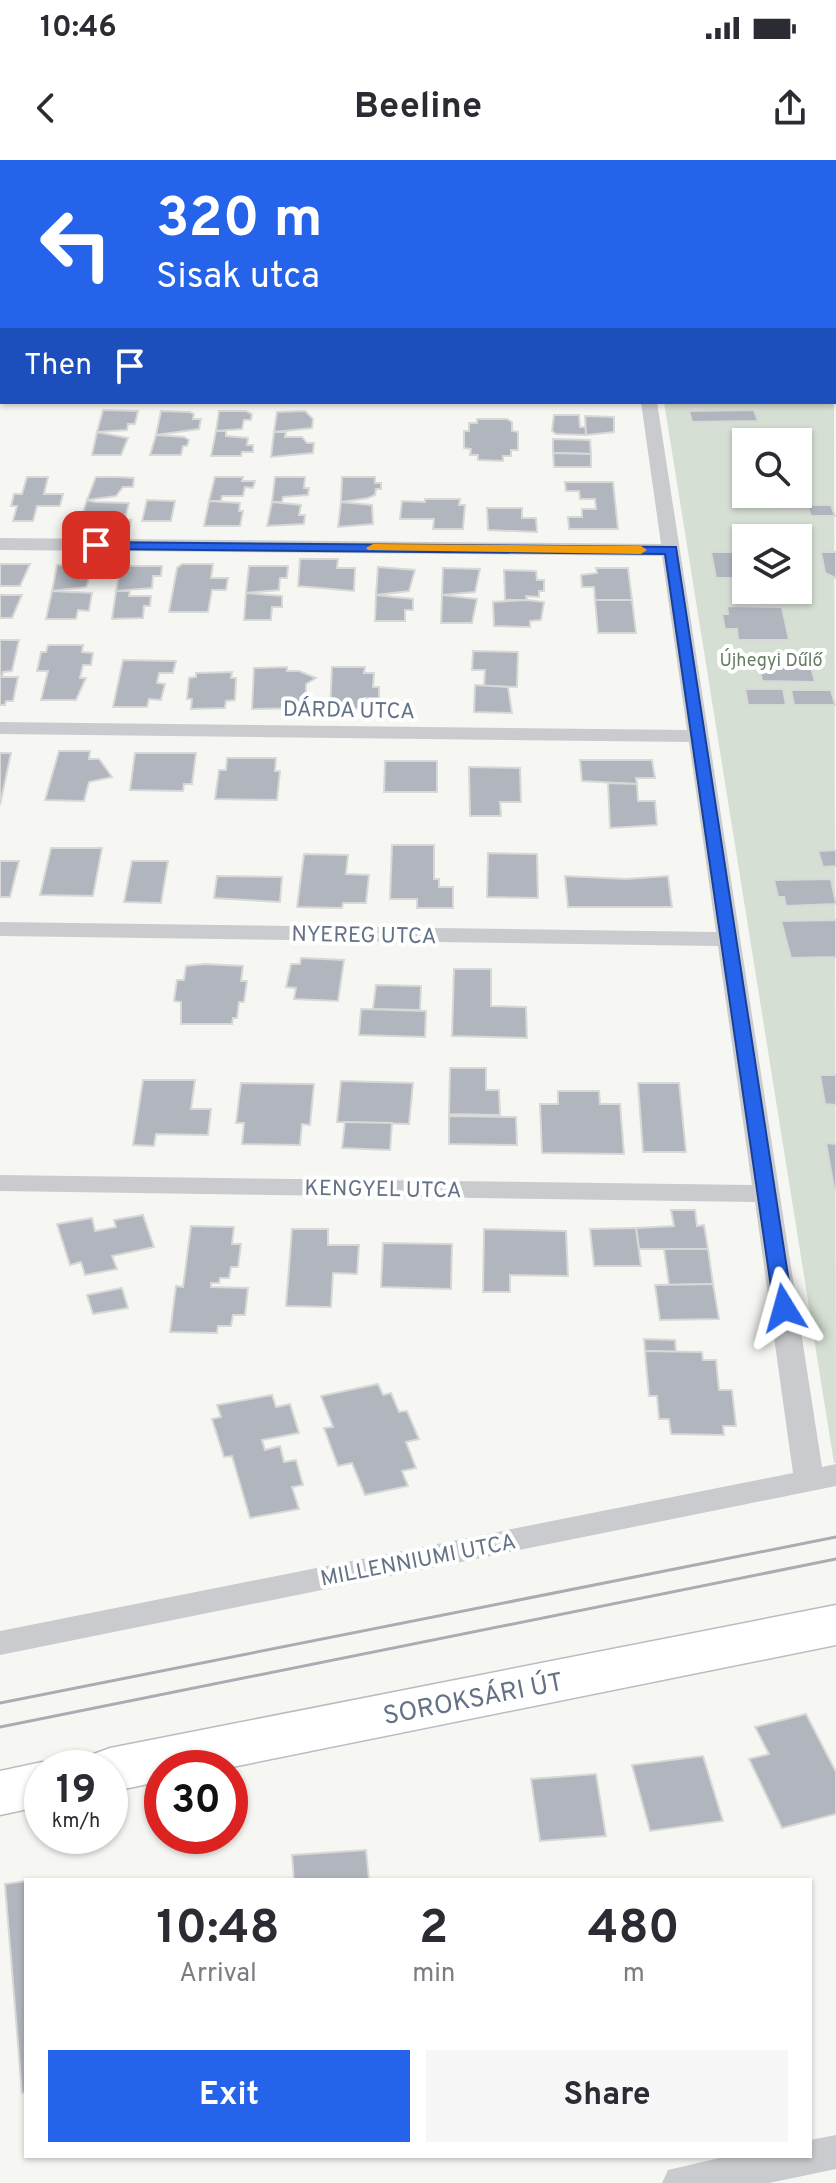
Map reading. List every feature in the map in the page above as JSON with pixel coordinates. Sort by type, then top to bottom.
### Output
[{"type":"main road","name":"SOROKSÁRI ÚT","points":[[128,1766],[836,1625]]},
{"type":"main road","points":[[0,1793],[24,1788]]},
{"type":"street","points":[[649,404],[767,1194],[823,1478]]},
{"type":"street","points":[[0,544],[671,550]]},
{"type":"street","name":"DÁRDA UTCA","points":[[0,728],[698,736]]},
{"type":"street","name":"NYEREG UTCA","points":[[0,929],[729,939]]},
{"type":"street","name":"KENGYEL UTCA","points":[[0,1183],[767,1194]]},
{"type":"street","name":"MILLENNIUMI UTCA","points":[[0,1643],[823,1478]]},
{"type":"street","points":[[812,2157],[836,2152]]},
{"type":"street","points":[[681,2183],[718,2179],[810,2158]]},
{"type":"green space","name":"Újhegyi Dűlő","points":[[664,404],[834,404],[834,1463]]},
{"type":"building","points":[[103,410],[138,411],[135,424],[128,424],[127,430],[97,432]]},
{"type":"building","points":[[754,410],[758,421],[692,422],[689,411]]},
{"type":"building","points":[[161,411],[190,412],[194,414],[193,419],[201,419],[199,429],[156,435]]},
{"type":"building","points":[[219,411],[246,411],[252,414],[251,420],[244,420],[242,429],[216,431]]},
{"type":"building","points":[[305,411],[313,419],[312,428],[274,432],[277,412]]},
{"type":"building","points":[[554,415],[579,415],[580,427],[586,427],[586,435],[556,434],[552,431]]},
{"type":"building","points":[[585,416],[614,417],[614,432],[586,435]]},
{"type":"building","points":[[477,419],[507,419],[512,422],[512,431],[518,432],[518,450],[511,450],[511,456],[503,456],[503,461],[478,460],[478,455],[470,455],[471,449],[464,448],[464,431],[469,431],[469,423],[477,423]]},
{"type":"building","points":[[216,431],[226,431],[226,436],[248,438],[247,445],[253,445],[253,452],[242,452],[241,456],[211,456]]},
{"type":"building","points":[[97,432],[128,438],[121,455],[92,455]]},
{"type":"building","points":[[274,432],[286,432],[285,437],[302,437],[307,443],[314,443],[313,453],[271,457]]},
{"type":"building","points":[[156,435],[189,440],[187,446],[183,446],[181,455],[150,455]]},
{"type":"building","points":[[553,439],[590,440],[591,454],[553,453]]},
{"type":"building","points":[[553,453],[591,454],[591,467],[554,467]]},
{"type":"building","points":[[27,477],[48,477],[44,494],[63,494],[60,506],[37,506],[33,521],[13,521],[17,506],[11,506],[14,494],[22,494]]},
{"type":"building","points":[[96,477],[134,478],[133,487],[123,487],[116,496],[87,500]]},
{"type":"building","points":[[215,477],[243,477],[242,481],[255,481],[253,488],[245,487],[243,496],[222,496],[221,501],[209,501]]},
{"type":"building","points":[[275,477],[305,477],[304,488],[309,488],[308,495],[283,497],[282,502],[272,502]]},
{"type":"building","points":[[342,477],[375,477],[375,483],[381,483],[381,489],[376,489],[375,495],[368,498],[341,502]]},
{"type":"building","points":[[565,482],[613,482],[618,529],[569,529],[568,517],[582,517],[582,509],[596,509],[595,499],[580,499],[579,491],[566,491]]},
{"type":"building","points":[[425,499],[460,499],[459,505],[465,505],[463,529],[433,529],[434,519],[400,519],[402,501],[425,502]]},
{"type":"building","points":[[87,500],[129,503],[126,515],[116,515],[114,522],[102,527],[88,527],[79,524]]},
{"type":"building","points":[[147,500],[175,501],[171,521],[142,521]]},
{"type":"building","points":[[209,501],[240,503],[239,511],[243,511],[240,526],[204,526]]},
{"type":"building","points":[[272,502],[301,505],[299,515],[305,515],[304,524],[267,526]]},
{"type":"building","points":[[341,502],[372,505],[373,524],[338,527]]},
{"type":"building","points":[[812,505],[831,505],[835,516],[811,516],[808,508]]},
{"type":"building","points":[[487,508],[522,508],[522,518],[536,518],[537,532],[488,530]]},
{"type":"building","points":[[116,520],[131,520],[129,531],[114,531]]},
{"type":"building","points":[[711,552],[732,552],[732,578],[716,578]]},
{"type":"building","points":[[821,552],[836,552],[836,578],[825,573]]},
{"type":"building","points":[[300,559],[338,559],[337,568],[355,568],[354,591],[298,586]]},
{"type":"building","points":[[0,564],[30,564],[20,586],[0,586]]},
{"type":"building","points":[[94,564],[86,587],[52,591],[57,565]]},
{"type":"building","points":[[182,564],[213,564],[211,578],[228,578],[226,590],[212,590],[208,612],[169,612],[177,568]]},
{"type":"building","points":[[121,566],[162,566],[161,576],[153,576],[152,588],[116,591]]},
{"type":"building","points":[[249,566],[288,566],[287,578],[280,578],[279,590],[246,593]]},
{"type":"building","points":[[378,567],[415,570],[409,591],[376,595]]},
{"type":"building","points":[[443,568],[480,569],[475,592],[442,595]]},
{"type":"building","points":[[596,568],[628,568],[632,600],[595,600],[594,587],[582,587],[581,575],[597,573]]},
{"type":"building","points":[[504,570],[536,571],[537,580],[544,580],[544,591],[539,591],[539,597],[526,596],[527,600],[505,600]]},
{"type":"building","points":[[52,591],[92,593],[89,611],[78,610],[76,619],[46,619]]},
{"type":"building","points":[[116,591],[130,591],[129,596],[151,596],[150,606],[144,606],[143,618],[112,619]]},
{"type":"building","points":[[246,593],[282,596],[282,607],[272,607],[271,620],[244,620]]},
{"type":"building","points":[[0,595],[22,595],[12,618],[0,618]]},
{"type":"building","points":[[376,595],[413,599],[413,610],[405,610],[405,621],[375,621]]},
{"type":"building","points":[[442,595],[477,599],[472,623],[441,623]]},
{"type":"building","points":[[595,600],[632,600],[636,633],[598,633]]},
{"type":"building","points":[[493,602],[544,602],[541,620],[530,621],[530,627],[494,626]]},
{"type":"building","points":[[727,606],[782,607],[789,640],[738,640],[737,629],[725,629],[722,614],[728,614]]},
{"type":"building","points":[[0,640],[19,640],[12,671],[3,672],[2,677],[18,677],[13,701],[6,701],[5,705],[0,705]]},
{"type":"building","points":[[48,645],[83,645],[82,652],[93,653],[91,665],[83,665],[80,678],[86,678],[76,700],[41,700],[48,671],[37,671],[41,652],[46,652]]},
{"type":"building","points":[[473,651],[518,652],[517,687],[484,686],[485,670],[472,670]]},
{"type":"building","points":[[123,660],[176,661],[173,673],[159,673],[157,683],[165,684],[161,700],[149,699],[147,707],[113,707]]},
{"type":"building","points":[[773,662],[810,662],[815,682],[762,681],[760,671],[775,671]]},
{"type":"building","points":[[287,667],[287,671],[299,671],[316,678],[306,684],[306,703],[301,703],[301,708],[252,709],[254,668]]},
{"type":"building","points":[[332,667],[365,667],[364,673],[374,673],[373,687],[379,687],[379,698],[364,698],[364,709],[330,709]]},
{"type":"building","points":[[232,672],[231,678],[236,678],[235,700],[226,701],[225,708],[191,709],[192,699],[187,699],[189,678],[196,677],[196,673]]},
{"type":"building","points":[[475,685],[508,687],[512,713],[474,712]]},
{"type":"building","points":[[745,689],[783,689],[786,705],[748,705]]},
{"type":"building","points":[[791,690],[831,690],[835,705],[794,705]]},
{"type":"building","points":[[59,751],[90,751],[89,759],[99,759],[112,777],[89,782],[84,801],[45,800]]},
{"type":"building","points":[[0,753],[11,753],[0,805]]},
{"type":"building","points":[[135,753],[196,753],[192,784],[184,784],[183,791],[130,790]]},
{"type":"building","points":[[227,758],[276,758],[275,771],[280,771],[277,800],[215,799],[219,770],[226,770]]},
{"type":"building","points":[[580,760],[652,760],[655,778],[636,778],[637,784],[582,781]]},
{"type":"building","points":[[385,761],[437,761],[437,792],[384,792]]},
{"type":"building","points":[[469,767],[520,768],[521,802],[500,802],[501,816],[470,816]]},
{"type":"building","points":[[608,783],[637,784],[638,801],[655,801],[657,825],[610,828]]},
{"type":"building","points":[[392,845],[434,845],[434,879],[439,879],[439,887],[453,887],[453,908],[417,908],[417,899],[390,899]]},
{"type":"building","points":[[51,848],[102,848],[93,896],[40,895]]},
{"type":"building","points":[[836,850],[836,866],[823,867],[818,851]]},
{"type":"building","points":[[488,853],[537,854],[538,898],[487,897]]},
{"type":"building","points":[[304,854],[348,855],[346,874],[369,875],[366,903],[343,903],[342,908],[297,907]]},
{"type":"building","points":[[0,861],[19,861],[10,897],[0,897]]},
{"type":"building","points":[[132,861],[168,861],[161,903],[124,902]]},
{"type":"building","points":[[217,876],[282,877],[280,902],[214,898]]},
{"type":"building","points":[[565,876],[626,879],[668,876],[672,907],[568,907]]},
{"type":"building","points":[[831,879],[836,904],[786,906],[784,897],[778,897],[774,880]]},
{"type":"building","points":[[836,920],[836,957],[791,958],[781,921]]},
{"type":"building","points":[[301,958],[344,960],[338,1001],[294,999],[296,988],[286,987],[291,964],[300,964]]},
{"type":"building","points":[[186,966],[243,966],[241,981],[247,981],[244,1002],[239,1002],[237,1018],[233,1018],[232,1024],[181,1024],[181,1002],[174,1001],[177,980],[184,980]]},
{"type":"building","points":[[454,969],[491,969],[491,1006],[526,1007],[527,1038],[452,1036]]},
{"type":"building","points":[[376,985],[421,986],[420,1010],[373,1009]]},
{"type":"building","points":[[361,1009],[426,1011],[425,1037],[359,1035]]},
{"type":"building","points":[[450,1068],[486,1068],[486,1090],[499,1090],[500,1115],[449,1114]]},
{"type":"building","points":[[820,1075],[836,1075],[836,1105],[825,1104]]},
{"type":"building","points":[[143,1080],[195,1080],[191,1109],[211,1109],[208,1135],[156,1134],[154,1146],[133,1145]]},
{"type":"building","points":[[341,1081],[413,1083],[409,1124],[337,1122]]},
{"type":"building","points":[[241,1083],[314,1084],[310,1125],[302,1124],[300,1145],[242,1144],[244,1123],[236,1123]]},
{"type":"building","points":[[638,1083],[679,1083],[686,1152],[643,1152]]},
{"type":"building","points":[[558,1091],[599,1091],[600,1104],[620,1104],[624,1154],[542,1153],[540,1104],[558,1104]]},
{"type":"building","points":[[449,1116],[516,1117],[517,1145],[449,1144]]},
{"type":"building","points":[[345,1122],[392,1123],[390,1150],[342,1148]]},
{"type":"building","points":[[826,1143],[836,1144],[836,1188],[834,1188]]},
{"type":"building","points":[[671,1210],[695,1210],[697,1226],[704,1225],[708,1249],[639,1249],[636,1228],[674,1226]]},
{"type":"building","points":[[143,1215],[154,1247],[112,1256],[117,1269],[85,1275],[81,1262],[70,1265],[57,1224],[92,1218],[95,1231],[116,1227],[114,1220]]},
{"type":"building","points":[[191,1226],[234,1227],[232,1244],[241,1244],[238,1267],[231,1267],[229,1278],[220,1278],[219,1283],[211,1283],[211,1287],[248,1288],[245,1315],[233,1315],[231,1326],[218,1326],[217,1333],[170,1332],[176,1286],[183,1287]]},
{"type":"building","points":[[636,1228],[641,1266],[594,1266],[590,1229]]},
{"type":"building","points":[[292,1229],[328,1229],[328,1245],[359,1245],[357,1274],[333,1273],[331,1307],[286,1306]]},
{"type":"building","points":[[484,1229],[566,1231],[568,1276],[510,1275],[510,1292],[483,1292]]},
{"type":"building","points":[[383,1243],[452,1244],[451,1289],[381,1287]]},
{"type":"building","points":[[664,1249],[708,1249],[713,1284],[669,1285]]},
{"type":"building","points":[[713,1284],[719,1319],[660,1320],[655,1285]]},
{"type":"building","points":[[122,1288],[128,1308],[93,1314],[87,1295]]},
{"type":"building","points":[[644,1339],[675,1340],[676,1352],[645,1351]]},
{"type":"building","points":[[645,1351],[702,1352],[703,1360],[716,1360],[719,1390],[732,1390],[736,1426],[723,1426],[724,1435],[671,1434],[669,1419],[659,1419],[657,1396],[649,1396]]},
{"type":"building","points":[[378,1384],[383,1395],[391,1393],[399,1412],[407,1411],[419,1439],[406,1442],[416,1468],[402,1471],[408,1486],[365,1495],[352,1463],[338,1466],[324,1428],[333,1427],[321,1396]]},
{"type":"building","points":[[272,1395],[276,1407],[290,1404],[299,1433],[262,1440],[265,1450],[280,1446],[284,1462],[296,1460],[303,1485],[292,1487],[299,1509],[250,1518],[232,1456],[224,1457],[212,1419],[221,1417],[217,1405]]},
{"type":"building","points":[[806,1714],[836,1772],[836,1814],[782,1828],[749,1759],[769,1754],[755,1727]]},
{"type":"building","points":[[703,1756],[723,1821],[650,1831],[632,1765]]},
{"type":"building","points":[[596,1774],[606,1836],[540,1841],[531,1779]]},
{"type":"building","points":[[366,1850],[369,1878],[294,1878],[292,1855]]},
{"type":"building","points":[[24,1881],[22,2093],[5,1884]]},
{"type":"tram line","points":[[0,1703],[836,1537]]},
{"type":"tram line","points":[[0,1727],[836,1559]]},
{"type":"slow traffic","points":[[373,548],[641,550]]},
{"type":"route","points":[[96,545],[671,550],[784,1308]]}]
